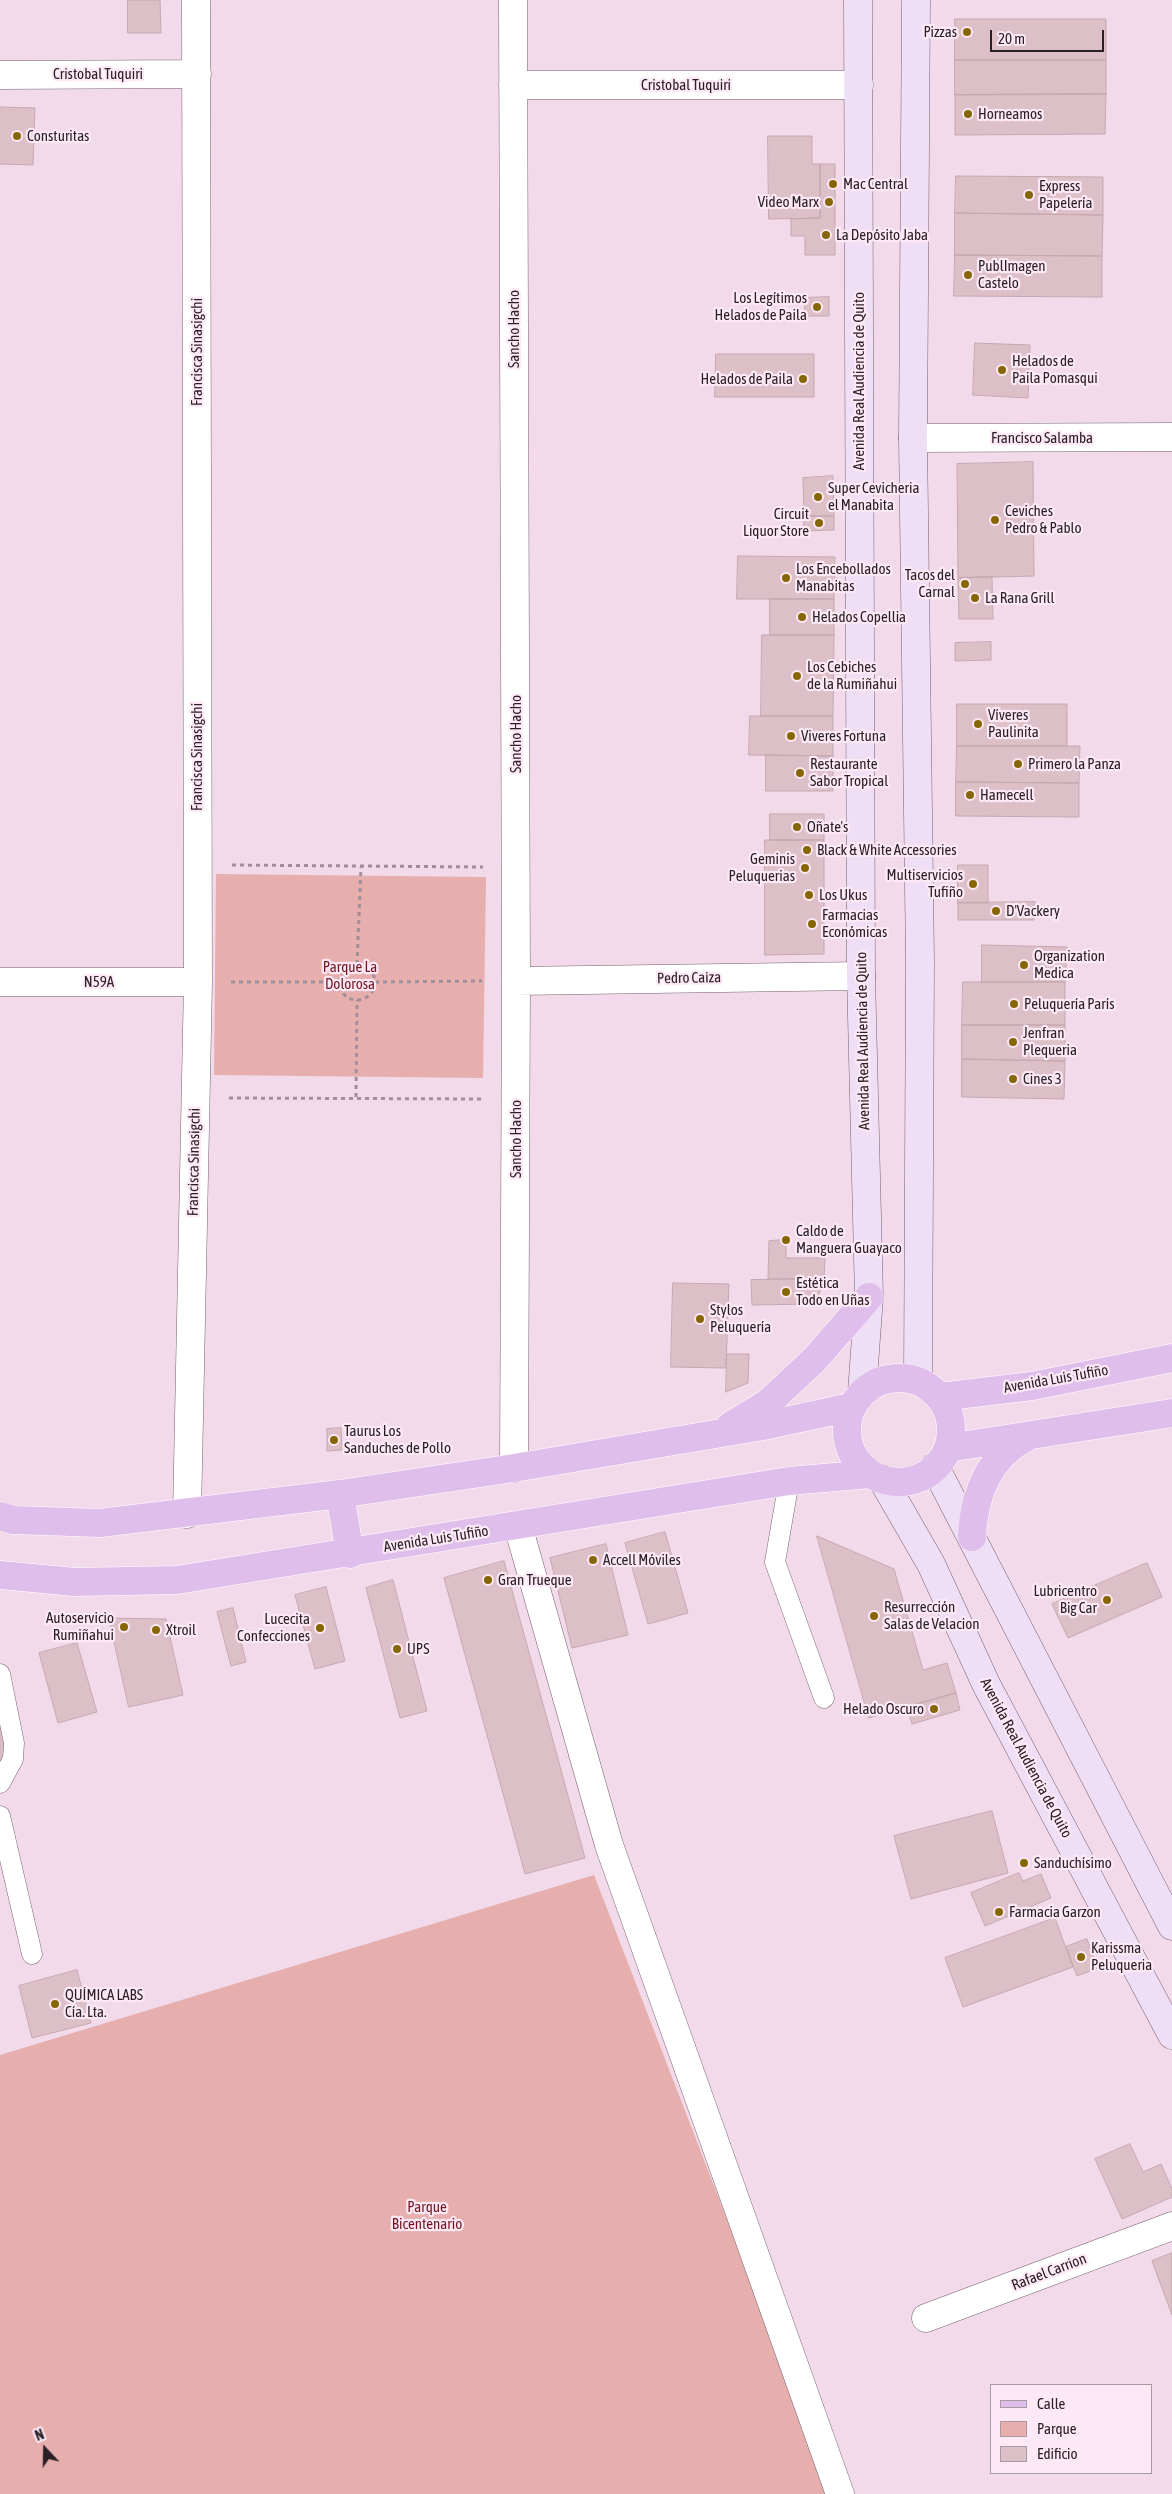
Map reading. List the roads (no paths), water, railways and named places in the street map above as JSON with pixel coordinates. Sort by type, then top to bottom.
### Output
[{"type":"main road","name":"Avenida Real Audiencia de Quito","points":[[856,1400],[868,1297],[861,976],[858,0]]},
{"type":"main road","points":[[916,0],[913,438],[920,961],[918,1380]]},
{"type":"main road","points":[[717,1434],[768,1403],[815,1360],[868,1297]]},
{"type":"main road","name":"Avenida Luis Tufiño","points":[[940,1397],[1032,1386],[1172,1358]]},
{"type":"main road","points":[[0,1516],[13,1520],[100,1523],[187,1514],[340,1494],[514,1468],[717,1434],[856,1400],[879,1381],[898,1377],[918,1380],[940,1397],[946,1406],[952,1426],[942,1458],[972,1537],[1172,1926]]},
{"type":"main road","points":[[856,1400],[846,1432],[848,1444],[860,1466],[876,1476],[910,1480],[942,1458],[1031,1435],[1172,1414]]},
{"type":"main road","points":[[972,1537],[978,1496],[989,1471],[1009,1449],[1031,1435]]},
{"type":"main road","name":"Avenida Real Audiencia de Quito","points":[[876,1476],[932,1564],[986,1684],[1172,2035]]},
{"type":"main road","name":"Avenida Luis Tufiño","points":[[0,1576],[74,1582],[177,1580],[350,1554],[789,1481],[876,1476]]},
{"type":"main road","points":[[340,1494],[350,1554]]},
{"type":"street","name":"Francisca Sinasigchi","points":[[187,1514],[198,982],[196,0]]},
{"type":"street","name":"Sancho Hacho","points":[[513,0],[516,867],[514,1468]]},
{"type":"street","name":"Cristobal Tuquiri","points":[[0,75],[197,74]]},
{"type":"street","name":"Cristobal Tuquiri","points":[[513,85],[858,85]]},
{"type":"street","name":"Francisco Salamba","points":[[913,438],[1172,437]]},
{"type":"street","name":"Pedro Caiza","points":[[516,981],[861,976]]},
{"type":"street","name":"N59A","points":[[0,982],[198,982]]},
{"type":"street","points":[[518,1526],[609,1845],[840,2494]]},
{"type":"street","name":"Rafael Carrion","points":[[926,2318],[1172,2226]]},
{"type":"lane","points":[[789,1481],[775,1562],[824,1698]]},
{"type":"lane","points":[[0,1674],[14,1743],[12,1760],[0,1783]]},
{"type":"lane","points":[[0,1816],[32,1954]]},
{"type":"place","name":"Pizzas","points":[[967,32]]},
{"type":"place","name":"Horneamos","points":[[968,114]]},
{"type":"place","name":"Consturitas","points":[[17,136]]},
{"type":"place","name":"Mac Central","points":[[833,184]]},
{"type":"place","name":"Express Papelería","points":[[1029,195]]},
{"type":"place","name":"Video Marx","points":[[829,202]]},
{"type":"place","name":"La Depósito Jaba","points":[[826,235]]},
{"type":"place","name":"PublImagen Castelo","points":[[968,275]]},
{"type":"place","name":"Los Legítimos Helados de Paila","points":[[817,307]]},
{"type":"place","name":"Helados de Paila Pomasqui","points":[[1002,370]]},
{"type":"place","name":"Helados de Paila","points":[[803,379]]},
{"type":"place","name":"Super Cevicheria el Manabita","points":[[818,497]]},
{"type":"place","name":"Ceviches Pedro & Pablo","points":[[995,520]]},
{"type":"place","name":"Circuit Liquor Store","points":[[819,523]]},
{"type":"place","name":"Los Encebollados Manabitas","points":[[786,578]]},
{"type":"place","name":"Tacos del Carnal","points":[[965,584]]},
{"type":"place","name":"La Rana Grill","points":[[975,598]]},
{"type":"place","name":"Helados Copellia","points":[[802,617]]},
{"type":"place","name":"Los Cebiches de la Rumiñahui","points":[[797,676]]},
{"type":"place","name":"Víveres Paulinita","points":[[978,724]]},
{"type":"place","name":"Viveres Fortuna","points":[[791,736]]},
{"type":"place","name":"Primero la Panza","points":[[1018,764]]},
{"type":"place","name":"Restaurante Sabor Tropical","points":[[800,773]]},
{"type":"place","name":"Hamecell","points":[[970,795]]},
{"type":"place","name":"Oñate's","points":[[797,827]]},
{"type":"place","name":"Black & White Accessories","points":[[807,850]]},
{"type":"place","name":"Geminis Peluquerias","points":[[805,868]]},
{"type":"place","name":"Multiservicios Tufiño","points":[[973,884]]},
{"type":"place","name":"Los Ukus","points":[[809,895]]},
{"type":"place","name":"D'Vackery","points":[[996,911]]},
{"type":"place","name":"Farmacias Económicas","points":[[812,924]]},
{"type":"place","name":"Organization Medica","points":[[1024,965]]},
{"type":"place","name":"Peluquería París","points":[[1014,1004]]},
{"type":"place","name":"Jenfran Plequeria","points":[[1013,1042]]},
{"type":"place","name":"Cines 3","points":[[1013,1079]]},
{"type":"place","name":"Caldo de Manguera Guayaco","points":[[786,1240]]},
{"type":"place","name":"Estética Todo en Uñas","points":[[786,1292]]},
{"type":"place","name":"Stylos Peluquería","points":[[700,1319]]},
{"type":"place","name":"Taurus Los Sanduches de Pollo","points":[[334,1440]]},
{"type":"place","name":"Accell Móviles","points":[[593,1560]]},
{"type":"place","name":"Gran Trueque","points":[[488,1580]]},
{"type":"place","name":"Lubricentro Big Car","points":[[1107,1600]]},
{"type":"place","name":"Resurrección Salas de Velacion","points":[[874,1616]]},
{"type":"place","name":"Autoservicio Rumiñahui","points":[[124,1627]]},
{"type":"place","name":"Lucecita Confecciones","points":[[320,1628]]},
{"type":"place","name":"Xtroil","points":[[156,1630]]},
{"type":"place","name":"UPS","points":[[397,1649]]},
{"type":"place","name":"Helado Oscuro","points":[[934,1709]]},
{"type":"place","name":"Sanduchísimo","points":[[1024,1863]]},
{"type":"place","name":"Farmacia Garzon","points":[[999,1912]]},
{"type":"place","name":"Karissma Peluqueria","points":[[1081,1957]]},
{"type":"place","name":"QUÍMICA LABS Cía. Lta.","points":[[55,2004]]},
{"type":"park label","name":"Parque La Dolorosa","points":[[350,976]]},
{"type":"park label","name":"Parque Bicentenario","points":[[427,2216]]}]
